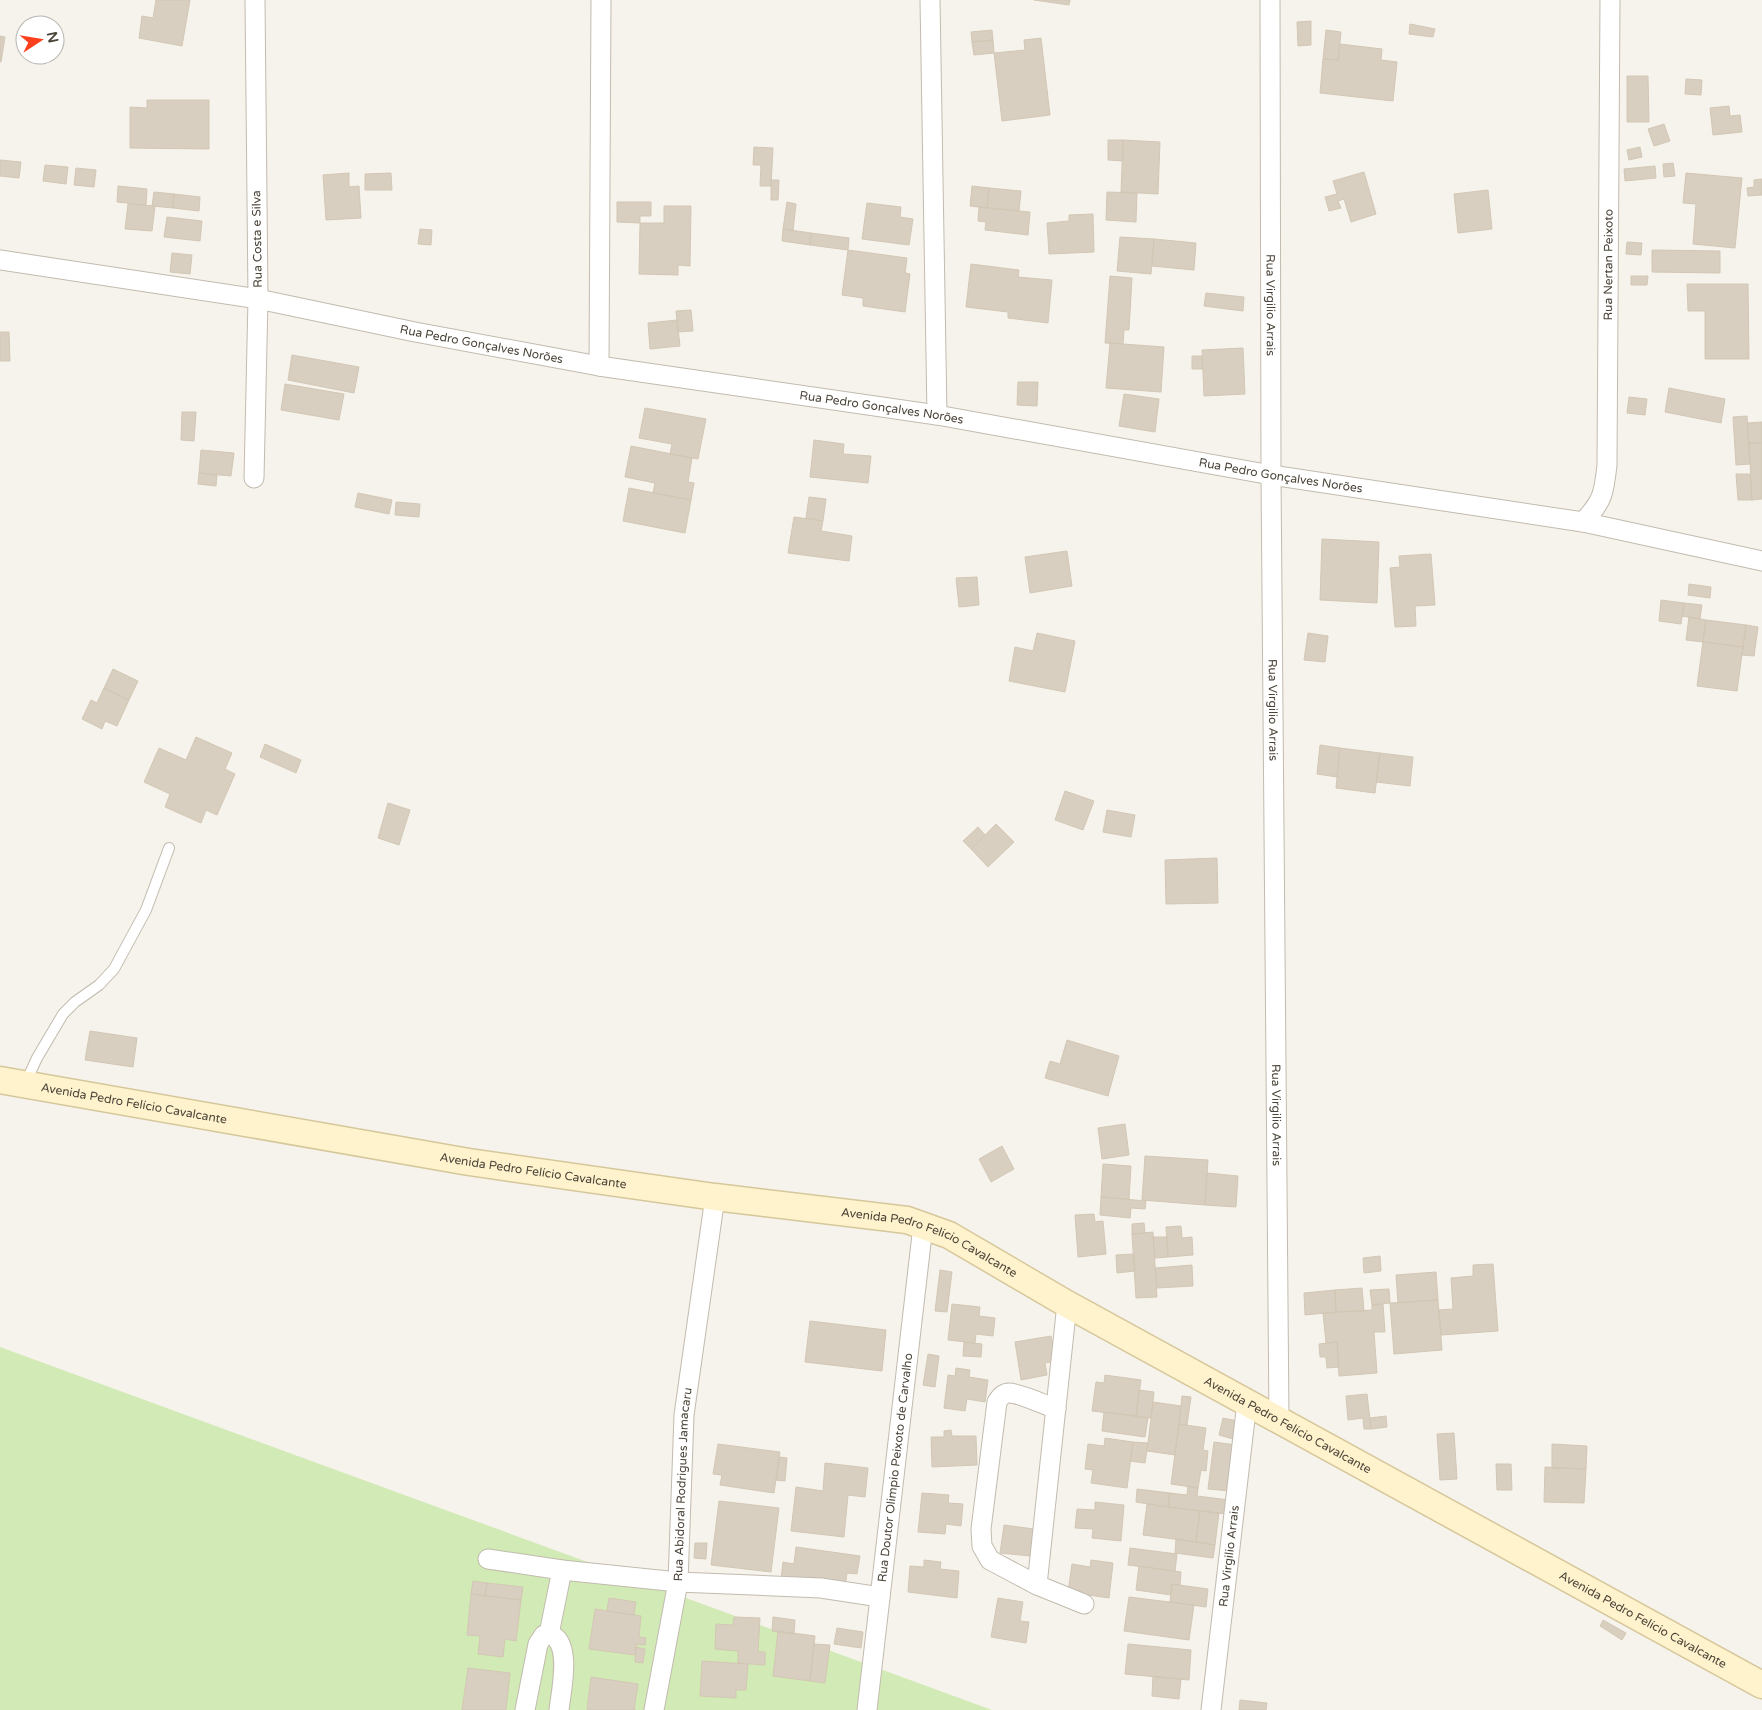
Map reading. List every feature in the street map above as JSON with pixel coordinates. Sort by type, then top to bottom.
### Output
[{"type":"street","name":"Rua Costa e Silva","points":[[254,478],[258,299],[255,0]]},
{"type":"street","points":[[599,366],[601,0]]},
{"type":"street","points":[[930,0],[937,415]]},
{"type":"street","name":"Rua Virgilio Arrais","points":[[1270,0],[1271,475],[1279,1421]]},
{"type":"street","name":"Rua Nertan Peixoto","points":[[1582,522],[1594,510],[1602,498],[1607,465],[1610,0]]},
{"type":"street","name":"Rua Pedro Gonçalves Norões","points":[[0,260],[258,299],[415,332],[599,366],[937,415],[1271,475],[1582,522],[1762,561]]},
{"type":"street","name":"Avenida Pedro Felício Cavalcante","points":[[0,1080],[470,1162],[716,1197],[908,1220],[955,1238],[1067,1304],[1762,1685]]},
{"type":"street","name":"Rua Abidoral Rodrigues Jamacaru","points":[[488,1559],[562,1570],[678,1582],[684,1415],[716,1197]]},
{"type":"street","name":"Rua Doutor Olimpio Peixoto de Carvalho","points":[[867,1710],[923,1226]]},
{"type":"street","points":[[1037,1585],[1067,1304]]},
{"type":"street","points":[[1056,1409],[1011,1393],[1006,1393],[999,1398],[981,1529],[982,1546],[990,1560],[1037,1585],[1084,1604]]},
{"type":"street","name":"Rua Virgilio Arrais","points":[[1211,1710],[1247,1402]]},
{"type":"street","points":[[549,1634],[562,1570]]},
{"type":"street","points":[[654,1710],[678,1582],[822,1588],[880,1597]]},
{"type":"street","points":[[525,1710],[536,1650],[541,1639],[549,1634]]},
{"type":"street","points":[[549,1634],[556,1638],[561,1645],[564,1656],[559,1710]]},
{"type":"lane","points":[[25,1085],[63,1014],[74,1002],[99,985],[114,969],[146,910],[169,848]]},
{"type":"green space","points":[[0,1347],[992,1710],[0,1710]]},
{"type":"building","points":[[156,0],[190,0],[182,46],[139,38],[142,16],[153,18]]},
{"type":"building","points":[[1034,0],[1070,0],[1069,5]]},
{"type":"building","points":[[1311,21],[1311,45],[1298,46],[1297,22]]},
{"type":"building","points":[[1410,24],[1435,29],[1433,37],[1409,34]]},
{"type":"building","points":[[992,30],[993,40],[972,42],[971,32]]},
{"type":"building","points":[[1326,30],[1341,32],[1338,60],[1323,59]]},
{"type":"building","points":[[0,36],[5,37],[1,62],[0,62]]},
{"type":"building","points":[[1041,38],[1050,115],[1002,121],[994,53],[1025,50],[1024,40]]},
{"type":"building","points":[[993,40],[994,53],[974,55],[972,42]]},
{"type":"building","points":[[1340,44],[1382,49],[1381,60],[1397,62],[1393,101],[1320,93],[1323,59],[1338,60]]},
{"type":"building","points":[[1627,76],[1648,76],[1649,122],[1627,122]]},
{"type":"building","points":[[1686,79],[1702,80],[1701,95],[1685,94]]},
{"type":"building","points":[[147,100],[209,100],[209,149],[130,148],[130,107],[147,108]]},
{"type":"building","points":[[1729,106],[1730,116],[1740,115],[1742,132],[1713,135],[1710,108]]},
{"type":"building","points":[[1664,124],[1670,141],[1654,146],[1648,129]]},
{"type":"building","points":[[1108,140],[1123,140],[1123,161],[1108,160]]},
{"type":"building","points":[[1123,140],[1160,142],[1158,194],[1121,192]]},
{"type":"building","points":[[754,147],[773,148],[771,186],[760,186],[761,165],[753,165]]},
{"type":"building","points":[[1640,147],[1642,157],[1629,160],[1627,150]]},
{"type":"building","points":[[0,160],[21,162],[19,178],[0,176]]},
{"type":"building","points":[[1673,163],[1675,176],[1664,177],[1663,164]]},
{"type":"building","points":[[45,165],[68,167],[66,184],[43,181]]},
{"type":"building","points":[[1655,166],[1656,178],[1625,181],[1624,169]]},
{"type":"building","points":[[76,168],[96,170],[94,187],[74,185]]},
{"type":"building","points":[[1364,172],[1376,214],[1351,222],[1344,199],[1338,201],[1341,208],[1329,211],[1325,197],[1337,194],[1333,181]]},
{"type":"building","points":[[349,173],[349,187],[359,186],[361,218],[326,220],[323,175]]},
{"type":"building","points":[[391,173],[392,190],[365,190],[365,174]]},
{"type":"building","points":[[1686,173],[1742,178],[1735,248],[1693,244],[1696,204],[1683,203]]},
{"type":"building","points":[[1762,179],[1762,195],[1748,196],[1747,188],[1754,187],[1754,180]]},
{"type":"building","points":[[771,180],[779,180],[778,200],[771,200]]},
{"type":"building","points":[[118,186],[147,189],[146,205],[117,202]]},
{"type":"building","points":[[972,186],[989,188],[987,208],[970,206]]},
{"type":"building","points":[[989,188],[1021,191],[1019,211],[987,208]]},
{"type":"building","points":[[1488,190],[1492,229],[1458,233],[1454,194]]},
{"type":"building","points":[[154,192],[174,194],[173,208],[152,206]]},
{"type":"building","points":[[1107,192],[1137,193],[1136,222],[1106,220]]},
{"type":"building","points":[[174,194],[200,197],[199,211],[173,208]]},
{"type":"building","points":[[617,202],[651,202],[651,216],[640,216],[640,223],[617,222]]},
{"type":"building","points":[[787,202],[796,204],[793,231],[783,229]]},
{"type":"building","points":[[867,203],[901,207],[900,217],[913,219],[909,245],[862,239]]},
{"type":"building","points":[[128,204],[155,206],[152,231],[125,229]]},
{"type":"building","points":[[664,206],[691,206],[690,266],[678,265],[678,275],[639,274],[640,223],[664,223]]},
{"type":"building","points":[[979,207],[1030,212],[1028,235],[985,230],[986,222],[978,221]]},
{"type":"building","points":[[1093,214],[1094,252],[1049,254],[1047,223],[1069,221],[1069,215]]},
{"type":"building","points":[[167,217],[202,221],[200,241],[164,237]]},
{"type":"building","points":[[420,229],[432,230],[431,245],[418,244]]},
{"type":"building","points":[[783,229],[811,233],[810,245],[782,241]]},
{"type":"building","points":[[811,233],[849,238],[848,250],[810,245]]},
{"type":"building","points":[[1120,237],[1154,239],[1151,274],[1117,271]]},
{"type":"building","points":[[1154,239],[1196,243],[1194,270],[1152,266]]},
{"type":"building","points":[[1627,242],[1642,243],[1641,255],[1626,254]]},
{"type":"building","points":[[848,250],[907,258],[905,273],[910,274],[905,312],[863,306],[863,298],[842,295]]},
{"type":"building","points":[[1652,250],[1720,251],[1720,273],[1652,272]]},
{"type":"building","points":[[172,253],[192,255],[190,274],[170,272]]},
{"type":"building","points":[[971,264],[1019,270],[1018,277],[1052,280],[1048,323],[1008,318],[1008,312],[966,307]]},
{"type":"building","points":[[1110,276],[1132,278],[1129,330],[1124,330],[1123,344],[1105,343]]},
{"type":"building","points":[[1631,276],[1648,276],[1647,285],[1631,285]]},
{"type":"building","points":[[1687,284],[1748,284],[1749,359],[1705,359],[1705,311],[1688,311]]},
{"type":"building","points":[[1206,293],[1244,297],[1243,311],[1204,306]]},
{"type":"building","points":[[691,310],[693,331],[678,332],[676,311]]},
{"type":"building","points":[[677,320],[680,346],[650,349],[648,323]]},
{"type":"building","points":[[0,332],[9,332],[10,361],[0,361]]},
{"type":"building","points":[[1110,343],[1164,347],[1161,392],[1106,388]]},
{"type":"building","points":[[1243,348],[1245,394],[1204,396],[1202,350]]},
{"type":"building","points":[[292,355],[359,367],[354,393],[288,380]]},
{"type":"building","points":[[1192,356],[1202,356],[1203,369],[1192,369]]},
{"type":"building","points":[[1018,382],[1038,382],[1037,406],[1017,405]]},
{"type":"building","points":[[285,384],[344,394],[339,420],[281,410]]},
{"type":"building","points":[[1669,388],[1725,399],[1721,423],[1665,412]]},
{"type":"building","points":[[1124,394],[1159,399],[1155,432],[1119,426]]},
{"type":"building","points":[[1629,397],[1647,399],[1645,415],[1627,413]]},
{"type":"building","points":[[645,408],[706,419],[698,459],[670,454],[672,444],[639,438]]},
{"type":"building","points":[[182,412],[196,412],[194,441],[181,440]]},
{"type":"building","points":[[1747,416],[1750,464],[1736,465],[1733,417]]},
{"type":"building","points":[[1762,422],[1762,443],[1749,443],[1747,423]]},
{"type":"building","points":[[814,440],[844,444],[843,454],[871,456],[868,483],[810,477]]},
{"type":"building","points":[[1749,443],[1762,443],[1762,499],[1752,500]]},
{"type":"building","points":[[631,446],[692,458],[688,482],[694,483],[691,500],[653,493],[655,483],[625,477]]},
{"type":"building","points":[[201,450],[234,453],[231,476],[199,473]]},
{"type":"building","points":[[199,473],[217,475],[216,486],[198,484]]},
{"type":"building","points":[[1736,474],[1750,474],[1752,500],[1738,500]]},
{"type":"building","points":[[629,488],[691,500],[685,533],[623,521]]},
{"type":"building","points":[[358,493],[392,500],[389,514],[355,507]]},
{"type":"building","points":[[809,497],[826,499],[823,521],[806,518]]},
{"type":"building","points":[[396,502],[420,504],[419,517],[395,515]]},
{"type":"building","points":[[794,517],[823,521],[821,531],[852,536],[849,561],[788,553]]},
{"type":"building","points":[[1322,539],[1379,542],[1377,603],[1320,600]]},
{"type":"building","points":[[1067,551],[1072,586],[1030,593],[1025,557]]},
{"type":"building","points":[[1431,554],[1435,605],[1415,606],[1416,626],[1395,627],[1390,568],[1400,567],[1399,556]]},
{"type":"building","points":[[977,577],[979,605],[959,607],[956,578]]},
{"type":"building","points":[[1689,584],[1711,587],[1710,598],[1688,595]]},
{"type":"building","points":[[1661,600],[1684,603],[1681,624],[1659,621]]},
{"type":"building","points":[[1684,603],[1702,605],[1700,619],[1682,616]]},
{"type":"building","points":[[1689,617],[1706,620],[1703,642],[1686,640]]},
{"type":"building","points":[[1706,620],[1746,625],[1743,647],[1703,642]]},
{"type":"building","points":[[1746,625],[1758,627],[1754,656],[1742,655]]},
{"type":"building","points":[[1037,633],[1075,641],[1065,692],[1009,681],[1015,647],[1033,651]]},
{"type":"building","points":[[1308,633],[1328,636],[1325,662],[1304,660]]},
{"type":"building","points":[[1703,642],[1743,647],[1737,691],[1697,686]]},
{"type":"building","points":[[113,669],[138,681],[129,700],[104,688]]},
{"type":"building","points":[[104,688],[129,700],[117,726],[105,721],[102,729],[82,719],[91,700],[97,703]]},
{"type":"building","points":[[196,737],[232,753],[225,769],[235,774],[217,815],[206,810],[201,823],[165,807],[170,794],[144,782],[159,748],[186,760]]},
{"type":"building","points":[[265,744],[301,760],[296,773],[260,757]]},
{"type":"building","points":[[1320,745],[1340,748],[1337,777],[1317,774]]},
{"type":"building","points":[[1340,748],[1380,753],[1375,793],[1336,788]]},
{"type":"building","points":[[1380,753],[1413,757],[1410,786],[1376,782]]},
{"type":"building","points":[[1065,791],[1094,801],[1083,830],[1055,820]]},
{"type":"building","points":[[388,803],[410,810],[399,845],[378,838]]},
{"type":"building","points":[[1107,810],[1135,815],[1131,837],[1103,832]]},
{"type":"building","points":[[996,824],[1014,842],[988,867],[971,849]]},
{"type":"building","points":[[978,827],[985,835],[971,849],[963,841]]},
{"type":"building","points":[[1217,858],[1218,903],[1166,904],[1165,860]]},
{"type":"building","points":[[90,1031],[137,1038],[133,1067],[85,1060]]},
{"type":"building","points":[[1067,1040],[1119,1056],[1108,1096],[1045,1078],[1050,1061],[1060,1064]]},
{"type":"building","points":[[1125,1124],[1129,1155],[1102,1159],[1098,1128]]},
{"type":"building","points":[[1002,1146],[1014,1169],[991,1182],[979,1159]]},
{"type":"building","points":[[1145,1156],[1208,1160],[1205,1205],[1142,1200]]},
{"type":"building","points":[[1103,1164],[1131,1166],[1129,1199],[1101,1197]]},
{"type":"building","points":[[1207,1173],[1238,1176],[1236,1207],[1205,1205]]},
{"type":"building","points":[[1101,1197],[1146,1201],[1145,1209],[1131,1208],[1130,1218],[1100,1215]]},
{"type":"building","points":[[1094,1214],[1095,1222],[1103,1221],[1106,1254],[1078,1257],[1075,1215]]},
{"type":"building","points":[[1144,1223],[1145,1233],[1132,1234],[1132,1224]]},
{"type":"building","points":[[1181,1226],[1182,1238],[1192,1237],[1193,1255],[1168,1257],[1166,1227]]},
{"type":"building","points":[[1153,1232],[1157,1297],[1136,1298],[1132,1234]]},
{"type":"building","points":[[1153,1237],[1167,1237],[1168,1257],[1155,1258]]},
{"type":"building","points":[[1134,1254],[1135,1271],[1117,1273],[1116,1255]]},
{"type":"building","points":[[1380,1256],[1381,1271],[1364,1273],[1363,1258]]},
{"type":"building","points":[[1493,1264],[1498,1331],[1441,1335],[1439,1310],[1453,1309],[1451,1278],[1473,1276],[1473,1265]]},
{"type":"building","points":[[1192,1265],[1193,1286],[1157,1288],[1155,1268]]},
{"type":"building","points":[[940,1270],[952,1272],[947,1312],[935,1311]]},
{"type":"building","points":[[1436,1272],[1438,1300],[1398,1303],[1396,1275]]},
{"type":"building","points":[[1362,1288],[1364,1311],[1336,1312],[1335,1290]]},
{"type":"building","points":[[1389,1289],[1390,1303],[1372,1305],[1370,1290]]},
{"type":"building","points":[[1335,1290],[1336,1312],[1305,1315],[1304,1293]]},
{"type":"building","points":[[1438,1300],[1442,1350],[1394,1354],[1390,1303]]},
{"type":"building","points":[[952,1304],[980,1307],[979,1316],[995,1318],[993,1336],[976,1334],[975,1343],[948,1340]]},
{"type":"building","points":[[1383,1304],[1385,1332],[1374,1332],[1377,1373],[1339,1376],[1337,1342],[1326,1343],[1323,1313],[1372,1310],[1372,1305]]},
{"type":"building","points":[[810,1321],[886,1330],[882,1371],[805,1362]]},
{"type":"building","points":[[1051,1336],[1056,1361],[1045,1363],[1047,1375],[1021,1380],[1015,1342]]},
{"type":"building","points":[[964,1342],[982,1344],[981,1357],[963,1356]]},
{"type":"building","points":[[1337,1342],[1339,1367],[1327,1368],[1326,1357],[1320,1357],[1319,1344]]},
{"type":"building","points":[[928,1354],[939,1356],[935,1387],[923,1385]]},
{"type":"building","points":[[956,1368],[970,1370],[969,1377],[988,1380],[985,1402],[967,1399],[965,1411],[944,1408],[948,1375],[955,1376]]},
{"type":"building","points":[[1105,1375],[1141,1380],[1136,1416],[1092,1411],[1096,1382],[1104,1383]]},
{"type":"building","points":[[1139,1390],[1154,1392],[1151,1418],[1136,1416]]},
{"type":"building","points":[[1367,1394],[1371,1429],[1364,1429],[1363,1418],[1348,1420],[1346,1396]]},
{"type":"building","points":[[1182,1396],[1191,1397],[1187,1425],[1179,1424]]},
{"type":"building","points":[[1153,1402],[1181,1406],[1175,1455],[1147,1451]]},
{"type":"building","points":[[1104,1412],[1148,1418],[1145,1437],[1102,1431]]},
{"type":"building","points":[[1386,1416],[1387,1427],[1371,1429],[1370,1418]]},
{"type":"building","points":[[1223,1418],[1242,1422],[1237,1440],[1219,1435]]},
{"type":"building","points":[[1179,1424],[1206,1428],[1203,1450],[1208,1451],[1206,1471],[1201,1470],[1198,1488],[1171,1484]]},
{"type":"building","points":[[951,1430],[952,1436],[976,1436],[977,1465],[932,1467],[931,1437],[944,1437],[944,1431]]},
{"type":"building","points":[[1454,1433],[1457,1479],[1440,1480],[1437,1434]]},
{"type":"building","points":[[1105,1438],[1133,1442],[1127,1488],[1091,1483],[1093,1470],[1085,1469],[1088,1444],[1104,1446]]},
{"type":"building","points":[[1133,1442],[1148,1443],[1145,1463],[1130,1461]]},
{"type":"building","points":[[1214,1442],[1236,1445],[1230,1491],[1208,1489]]},
{"type":"building","points":[[718,1444],[780,1452],[774,1493],[720,1485],[722,1475],[713,1474]]},
{"type":"building","points":[[1552,1444],[1587,1446],[1586,1469],[1552,1468]]},
{"type":"building","points":[[779,1457],[787,1458],[785,1481],[776,1480]]},
{"type":"building","points":[[825,1463],[868,1468],[865,1497],[848,1495],[844,1537],[791,1531],[796,1487],[823,1491]]},
{"type":"building","points":[[1496,1464],[1511,1464],[1512,1490],[1497,1490]]},
{"type":"building","points":[[1545,1467],[1586,1469],[1584,1503],[1544,1502]]},
{"type":"building","points":[[1188,1486],[1198,1488],[1197,1496],[1229,1500],[1227,1514],[1168,1507],[1170,1493],[1187,1495]]},
{"type":"building","points":[[1137,1489],[1170,1493],[1168,1507],[1136,1502]]},
{"type":"building","points":[[922,1493],[949,1495],[948,1503],[963,1504],[961,1526],[946,1524],[945,1534],[918,1532]]},
{"type":"building","points":[[719,1501],[779,1508],[771,1572],[711,1565]]},
{"type":"building","points":[[1095,1502],[1124,1505],[1121,1541],[1092,1538],[1093,1529],[1075,1528],[1077,1509],[1095,1510]]},
{"type":"building","points":[[1147,1504],[1200,1511],[1196,1542],[1143,1535]]},
{"type":"building","points":[[1200,1511],[1219,1513],[1215,1545],[1196,1542]]},
{"type":"building","points":[[1004,1525],[1034,1529],[1030,1556],[1000,1553]]},
{"type":"building","points":[[1176,1539],[1215,1545],[1213,1558],[1175,1553]]},
{"type":"building","points":[[695,1543],[707,1543],[706,1559],[694,1558]]},
{"type":"building","points":[[796,1547],[860,1556],[857,1574],[847,1573],[845,1587],[781,1579],[783,1562],[794,1564]]},
{"type":"building","points":[[1130,1548],[1177,1554],[1175,1571],[1128,1565]]},
{"type":"building","points":[[924,1560],[941,1562],[940,1569],[959,1571],[957,1598],[908,1592],[910,1566],[924,1567]]},
{"type":"building","points":[[1091,1560],[1113,1563],[1109,1598],[1068,1592],[1072,1564],[1090,1567]]},
{"type":"building","points":[[1139,1566],[1181,1572],[1180,1585],[1172,1584],[1171,1595],[1136,1590]]},
{"type":"building","points":[[473,1581],[487,1583],[485,1596],[471,1594]]},
{"type":"building","points":[[487,1583],[523,1587],[521,1600],[485,1596]]},
{"type":"building","points":[[1172,1584],[1208,1589],[1206,1607],[1170,1602]]},
{"type":"building","points":[[471,1594],[521,1600],[516,1641],[505,1639],[503,1657],[478,1654],[480,1636],[467,1635]]},
{"type":"building","points":[[1129,1597],[1194,1605],[1189,1640],[1124,1631]]},
{"type":"building","points":[[609,1598],[636,1602],[634,1615],[607,1611]]},
{"type":"building","points":[[998,1598],[1023,1602],[1020,1621],[1029,1622],[1026,1643],[991,1637]]},
{"type":"building","points":[[595,1609],[641,1616],[639,1637],[646,1638],[645,1645],[637,1644],[635,1655],[589,1649]]},
{"type":"building","points":[[734,1617],[760,1618],[758,1652],[765,1652],[765,1665],[738,1663],[738,1651],[715,1649],[716,1624],[733,1625]]},
{"type":"building","points":[[773,1617],[795,1620],[794,1634],[772,1631]]},
{"type":"building","points":[[1603,1620],[1626,1633],[1622,1640],[1600,1626]]},
{"type":"building","points":[[837,1628],[863,1632],[861,1648],[834,1644]]},
{"type":"building","points":[[778,1631],[815,1636],[810,1681],[773,1676]]},
{"type":"building","points":[[814,1644],[830,1645],[825,1683],[810,1681]]},
{"type":"building","points":[[1128,1644],[1191,1650],[1189,1680],[1125,1674]]},
{"type":"building","points":[[636,1647],[645,1649],[643,1663],[635,1662]]},
{"type":"building","points":[[702,1661],[748,1664],[746,1690],[736,1690],[736,1698],[700,1696]]},
{"type":"building","points":[[468,1668],[510,1673],[506,1710],[462,1710]]},
{"type":"building","points":[[1153,1676],[1181,1679],[1179,1699],[1152,1696]]},
{"type":"building","points":[[591,1677],[638,1684],[634,1710],[587,1710]]},
{"type":"building","points":[[1240,1700],[1267,1703],[1266,1710],[1239,1710]]}]
